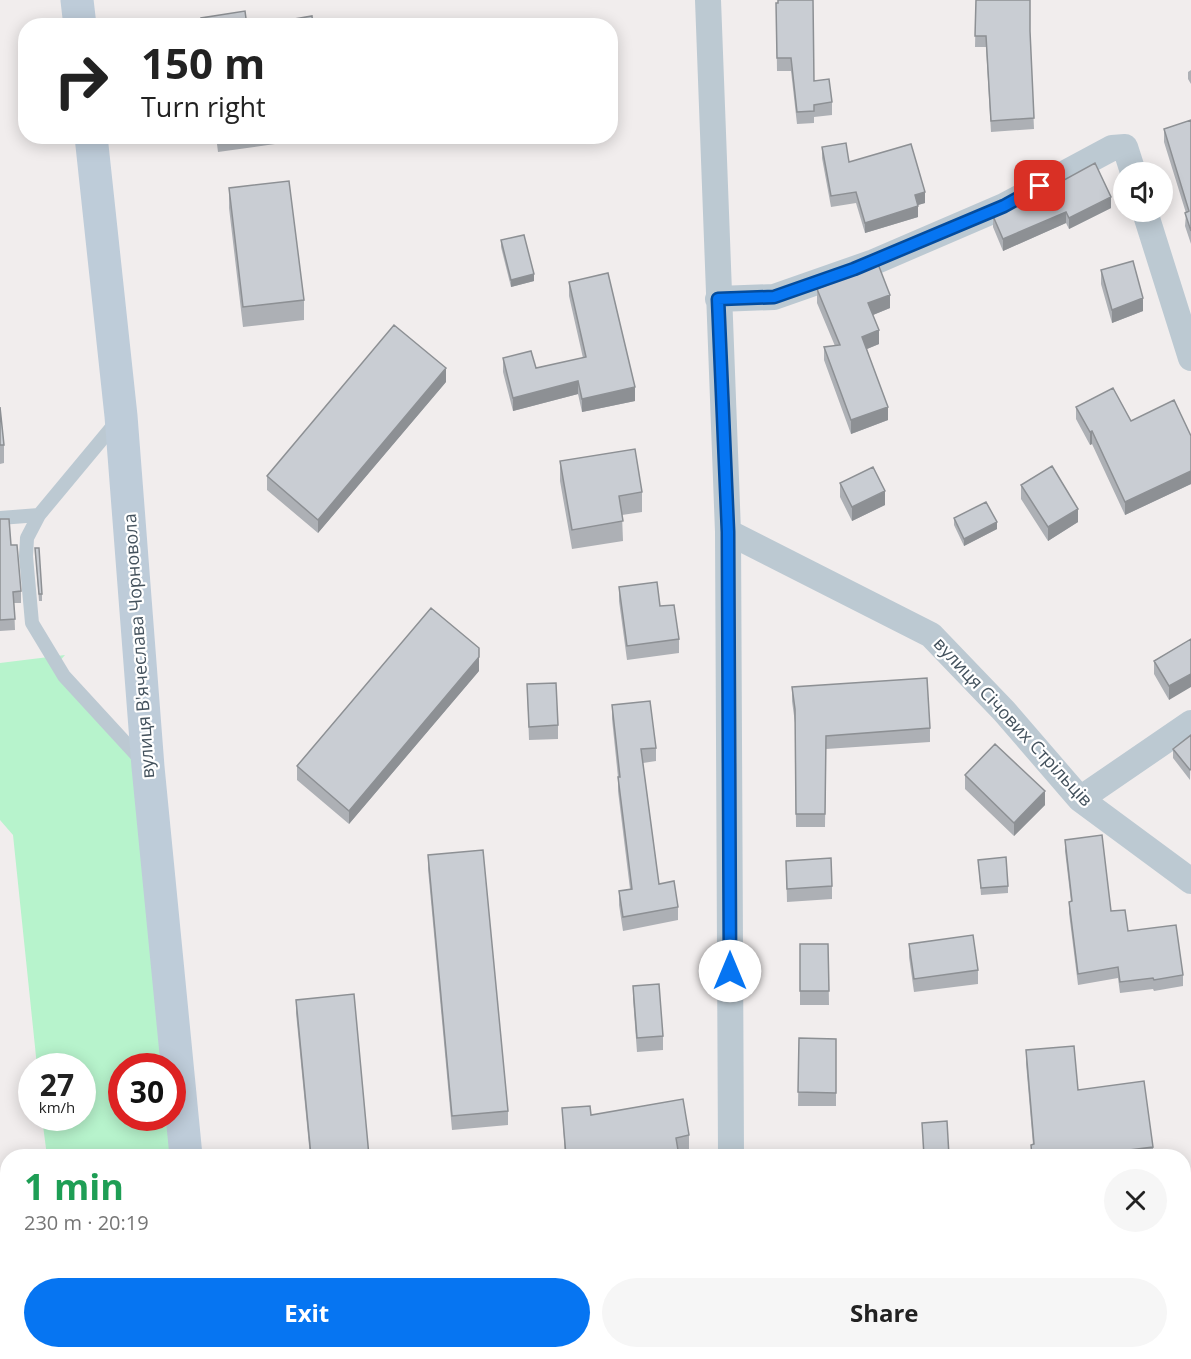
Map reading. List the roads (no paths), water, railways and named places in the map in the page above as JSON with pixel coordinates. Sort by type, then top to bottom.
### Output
[{"type":"street","points":[[77,0],[79,18]]},
{"type":"street","points":[[708,0],[728,532],[730,1149]]},
{"type":"street","name":"вулиця В'ячеслава Чорновола","points":[[92,144],[121,416],[148,767],[185,1149]]},
{"type":"street","points":[[718,299],[774,297],[874,262],[1004,206],[1112,148],[1125,147],[1130,162]]},
{"type":"street","points":[[1148,222],[1191,358]]},
{"type":"street","name":"вулиця Січових Стрільців","points":[[728,532],[931,635],[1004,711],[1080,799],[1191,881]]},
{"type":"street","points":[[1080,799],[1191,723]]},
{"type":"lane","points":[[121,416],[39,515],[27,538],[26,556],[32,623],[64,676],[148,767]]},
{"type":"lane","points":[[0,518],[39,515]]}]
